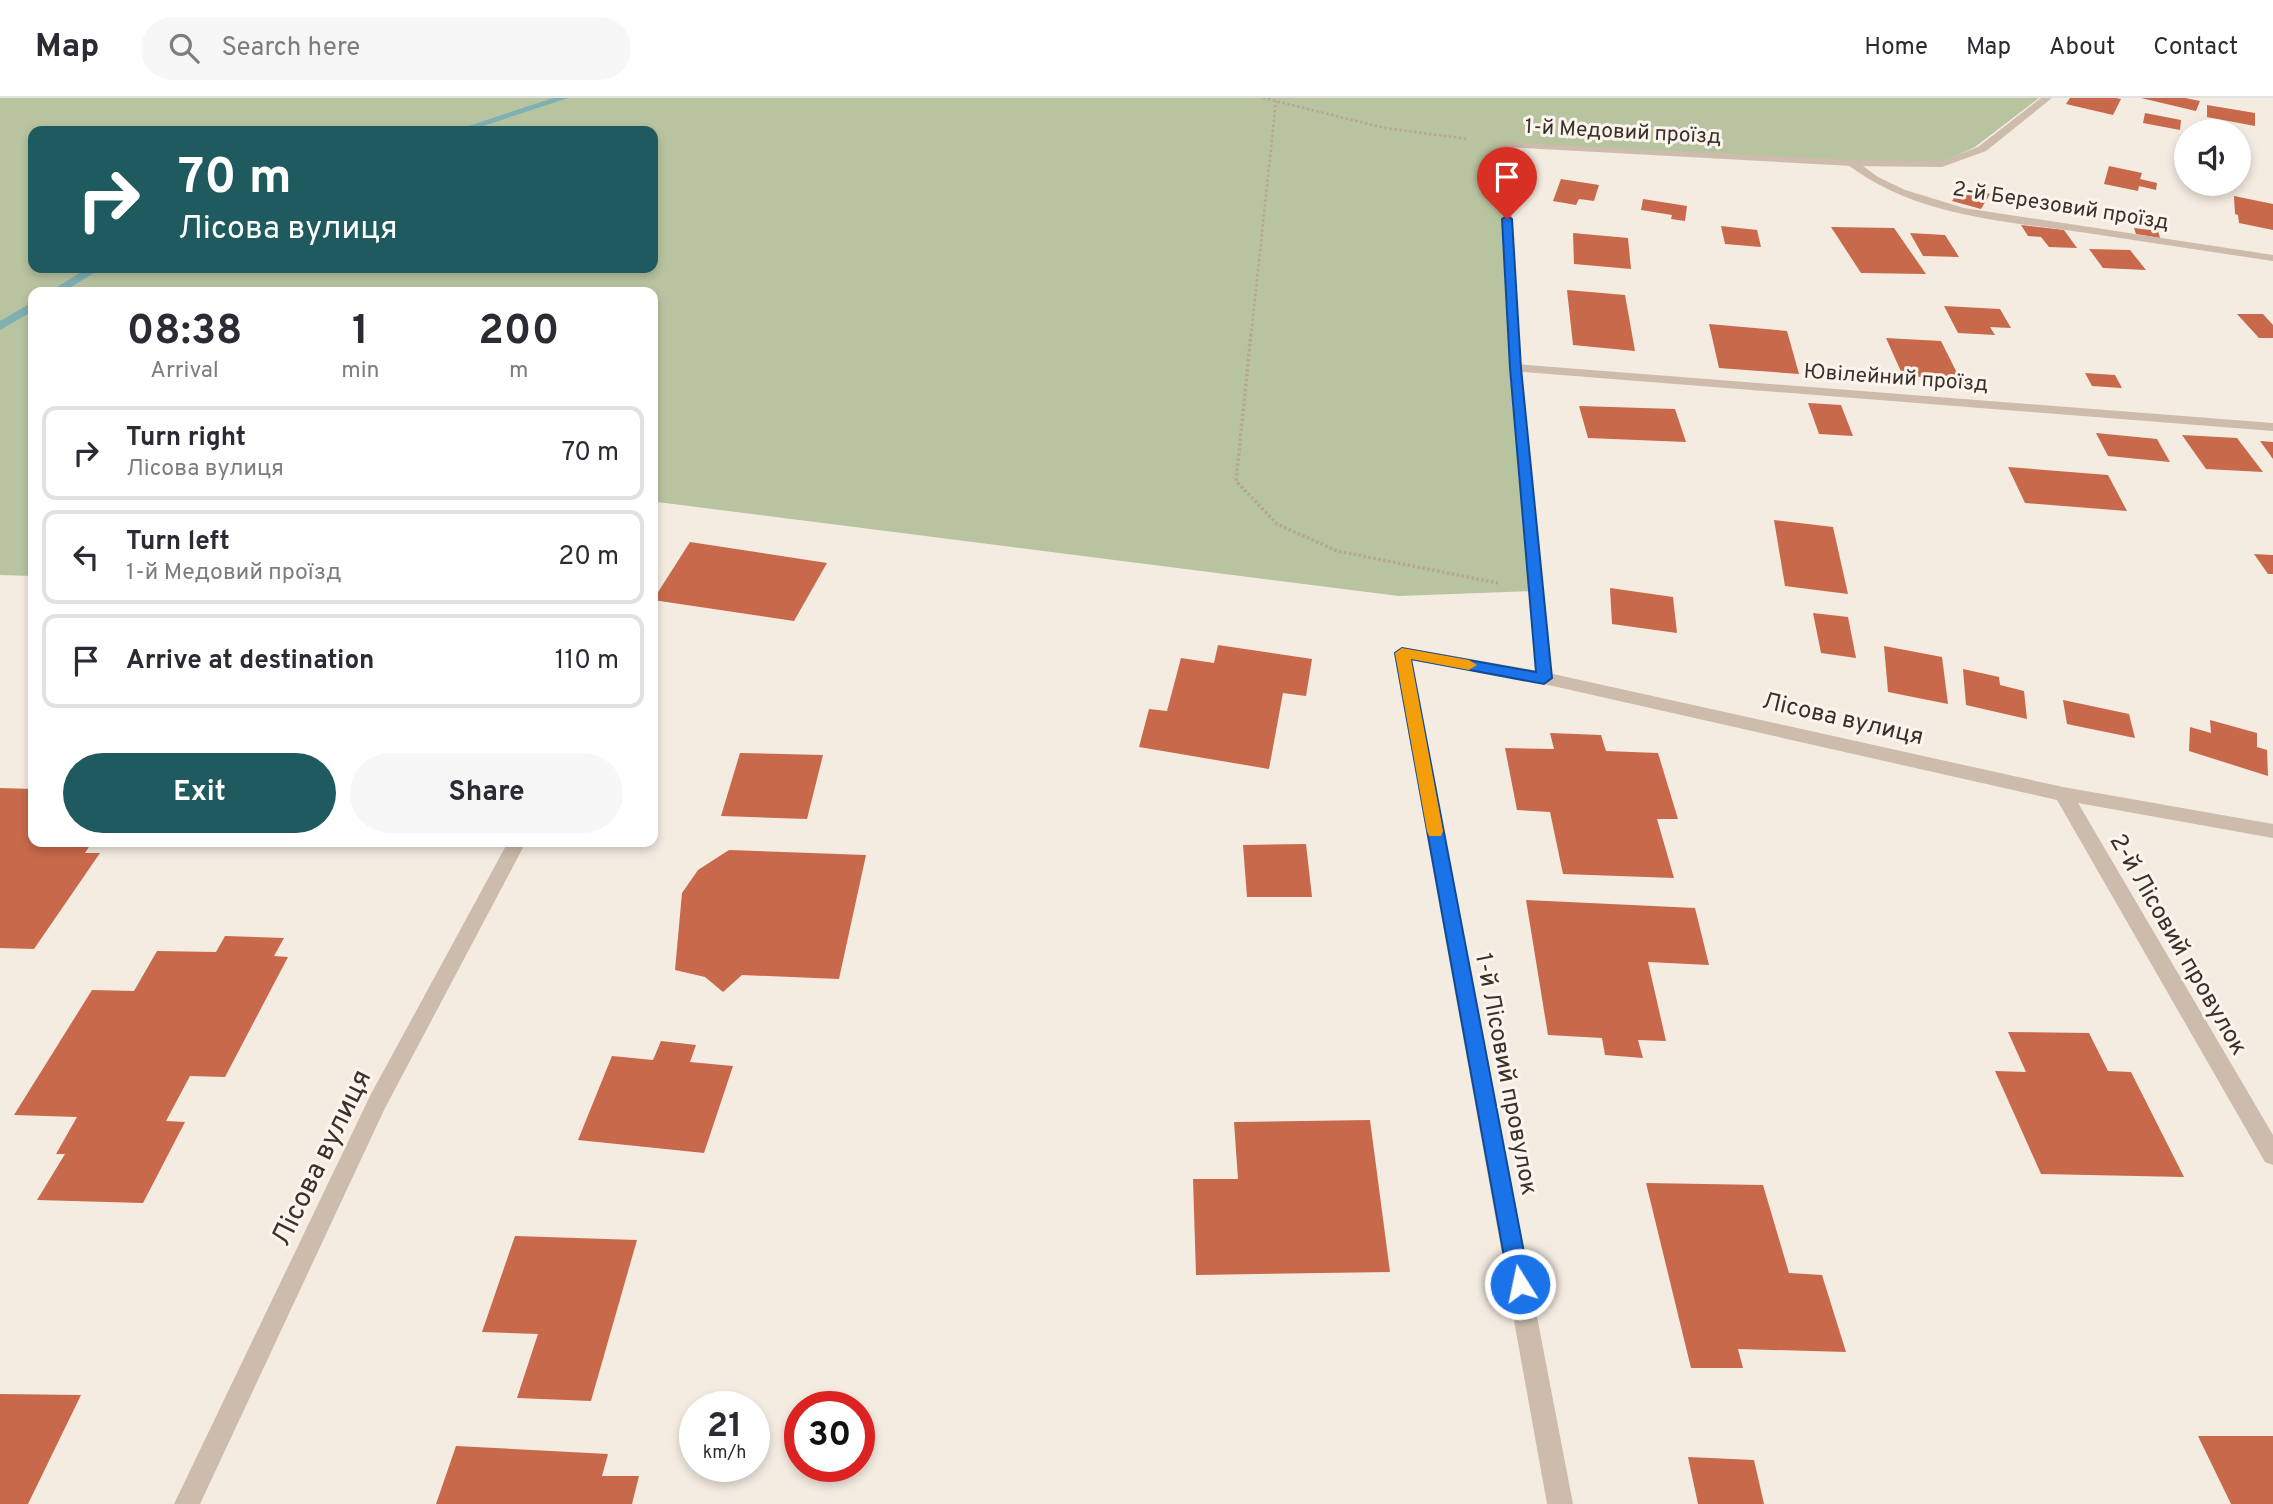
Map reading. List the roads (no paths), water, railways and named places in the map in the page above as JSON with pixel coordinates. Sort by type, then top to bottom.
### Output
[{"type":"street","name":"1-й Медовий проїзд","points":[[1544,678],[1516,368],[1503,144],[1852,163],[1942,164],[1982,149],[2047,98]]},
{"type":"street","name":"2-й Березовий проїзд","points":[[1852,163],[1864,176],[1930,203],[1989,215],[2273,258]]},
{"type":"street","name":"Ювілейний проїзд","points":[[1516,368],[2273,427]]},
{"type":"street","name":"Лісова вулиця","points":[[1402,653],[1544,678],[2063,794],[2273,831]]},
{"type":"street","name":"1-й Лісовий провулок","points":[[1402,653],[1560,1504]]},
{"type":"street","name":"2-й Лісовий провулок","points":[[2063,794],[2273,1155]]},
{"type":"street","name":"Лісова вулиця","points":[[187,1504],[378,1101],[514,847]]},
{"type":"waterway","points":[[474,126],[563,98]]},
{"type":"waterway","points":[[64,287],[87,273]]},
{"type":"waterway","points":[[0,326],[28,309]]}]
